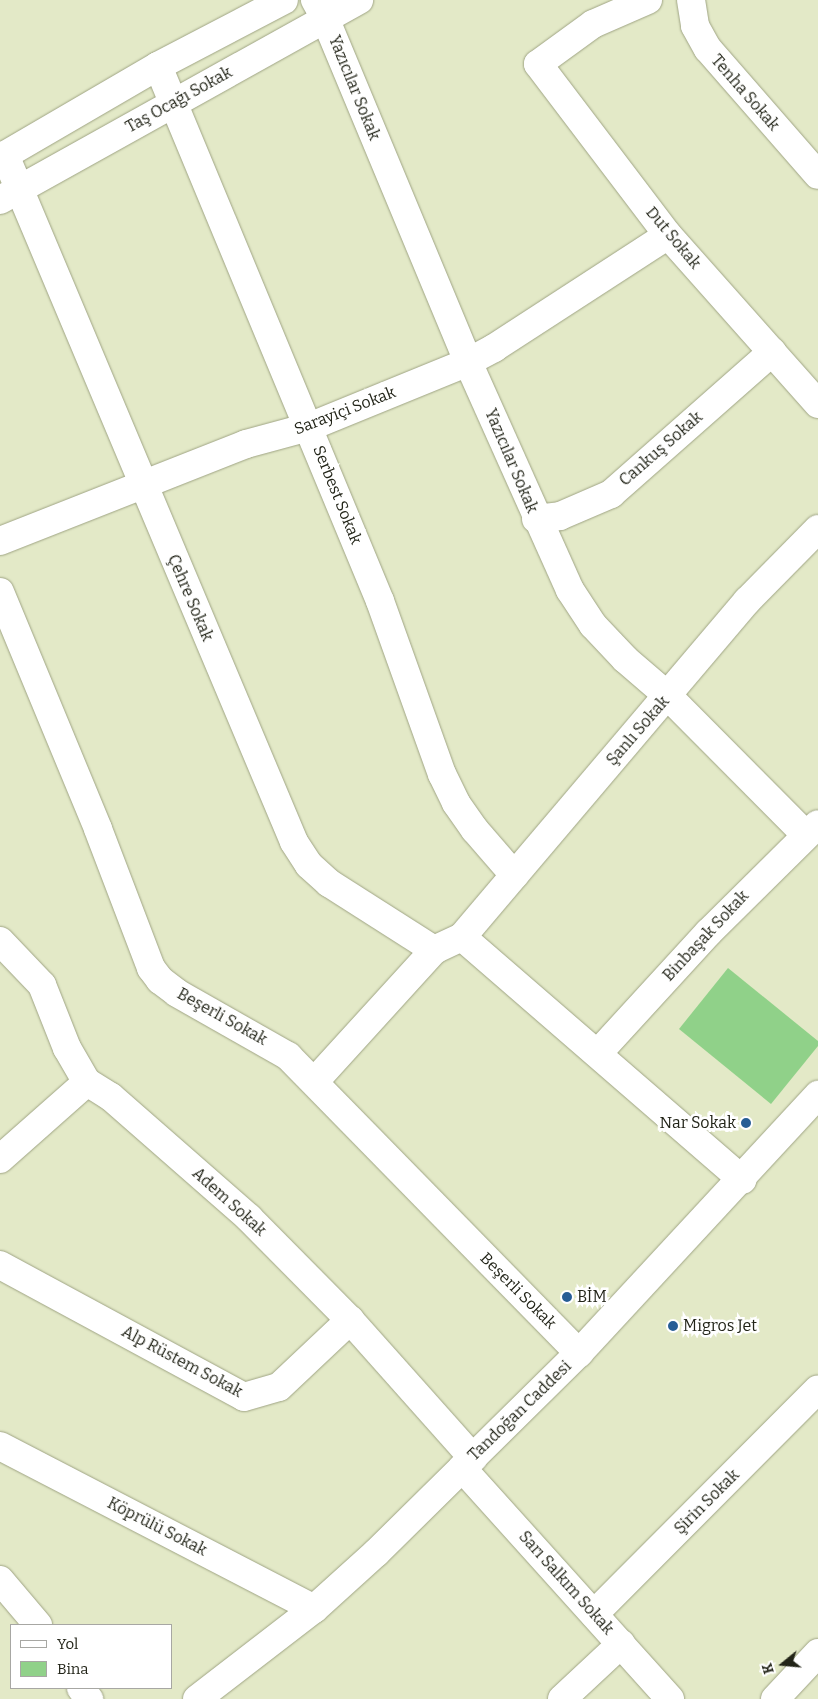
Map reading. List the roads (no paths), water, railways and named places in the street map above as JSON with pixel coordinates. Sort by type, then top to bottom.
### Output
[{"type":"street","points":[[2,157],[158,66],[284,0]]},
{"type":"street","name":"Taş Ocağı Sokak","points":[[10,194],[176,103],[320,9],[359,0]]},
{"type":"street","name":"Dut Sokak","points":[[648,0],[593,24],[538,64],[668,235],[818,404]]},
{"type":"street","name":"Tenha Sokak","points":[[691,0],[695,26],[708,49],[818,175]]},
{"type":"street","name":"Yazıcılar Sokak","points":[[320,9],[468,362],[536,519],[570,590],[592,625],[625,659],[668,696],[811,829]]},
{"type":"street","name":"Serbest Sokak","points":[[158,66],[176,103],[387,618],[442,774],[456,803],[475,830],[514,875]]},
{"type":"street","name":"Çehre Sokak","points":[[2,157],[10,194],[140,484],[294,842],[309,865],[329,883],[434,950]]},
{"type":"street","name":"Sarayiçi Sokak","points":[[0,541],[140,484],[246,444],[309,427],[468,362],[494,348],[668,235]]},
{"type":"street","name":"Cankuş Sokak","points":[[536,519],[560,516],[610,494],[772,352]]},
{"type":"street","name":"Şanlı Sokak","points":[[462,937],[747,601],[818,528]]},
{"type":"street","name":"Beşerli Sokak","points":[[0,592],[98,829],[151,968],[160,980],[177,993],[262,1039],[288,1056],[315,1081],[412,1184],[580,1353]]},
{"type":"street","name":"Binbaşak Sokak","points":[[599,1052],[811,829]]},
{"type":"street","points":[[315,1081],[434,950],[462,937],[599,1052],[743,1180]]},
{"type":"street","name":"Adem Sokak","points":[[0,941],[42,985],[67,1048],[87,1082],[111,1098],[249,1218],[350,1320],[467,1463]]},
{"type":"street","points":[[0,1158],[87,1082]]},
{"type":"street","name":"Tandoğan Caddesi","points":[[197,1699],[314,1609],[467,1463],[580,1353],[743,1180],[818,1095]]},
{"type":"street","name":"Alp Rüstem Sokak","points":[[0,1264],[244,1397],[261,1394],[279,1387],[350,1320]]},
{"type":"street","name":"Şirin Sokak","points":[[594,1614],[818,1389]]},
{"type":"street","name":"Köprülü Sokak","points":[[0,1446],[314,1609]]},
{"type":"street","name":"Sarı Salkım Sokak","points":[[467,1463],[594,1614],[670,1699]]},
{"type":"street","points":[[0,1580],[37,1624]]},
{"type":"street","points":[[562,1699],[621,1644]]},
{"type":"street","points":[[775,1699],[818,1653]]},
{"type":"place","name":"Nar Sokak","points":[[746,1123]]},
{"type":"place","name":"BİM","points":[[567,1297]]},
{"type":"place","name":"Migros Jet","points":[[673,1326]]}]
